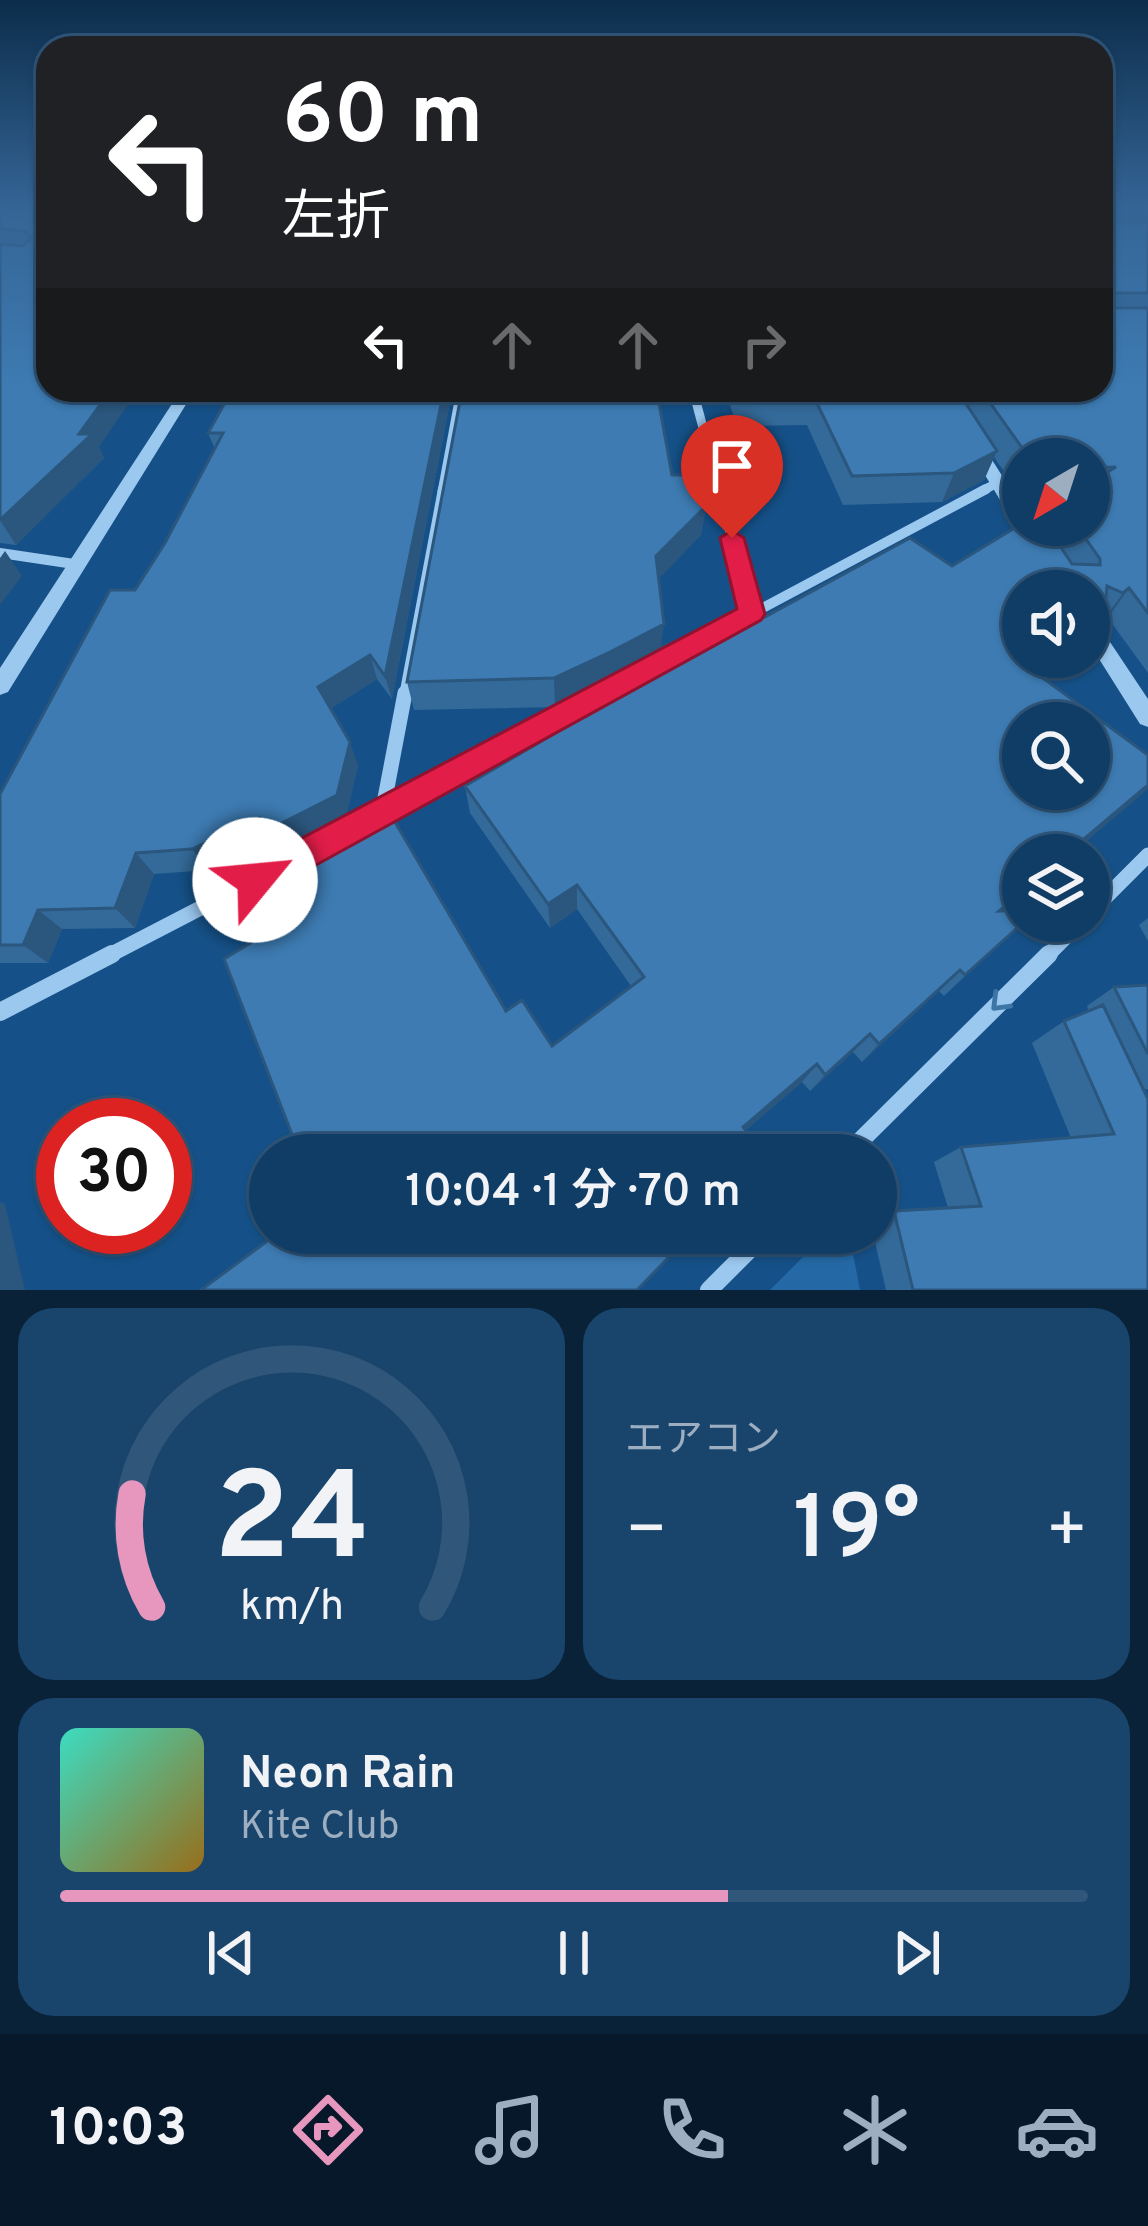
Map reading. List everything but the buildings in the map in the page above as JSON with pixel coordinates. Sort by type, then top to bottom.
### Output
[{"type":"street","points":[[0,686],[180,402]]},
{"type":"street","points":[[382,814],[459,402]]},
{"type":"street","points":[[696,402],[752,614]]},
{"type":"street","points":[[964,428],[1002,490]]},
{"type":"street","points":[[646,671],[998,484]]},
{"type":"street","points":[[0,553],[74,564]]},
{"type":"street","points":[[1110,659],[1148,718]]},
{"type":"street","points":[[0,1012],[625,682]]},
{"type":"street","points":[[1110,893],[1148,856]]},
{"type":"street","points":[[867,1134],[1061,942]]},
{"type":"street","points":[[709,1290],[745,1254]]},
{"type":"shaded area","points":[[806,1254],[853,1254],[860,1290],[770,1290]]},
{"type":"route","points":[[255,880],[752,614],[732,538]]}]
